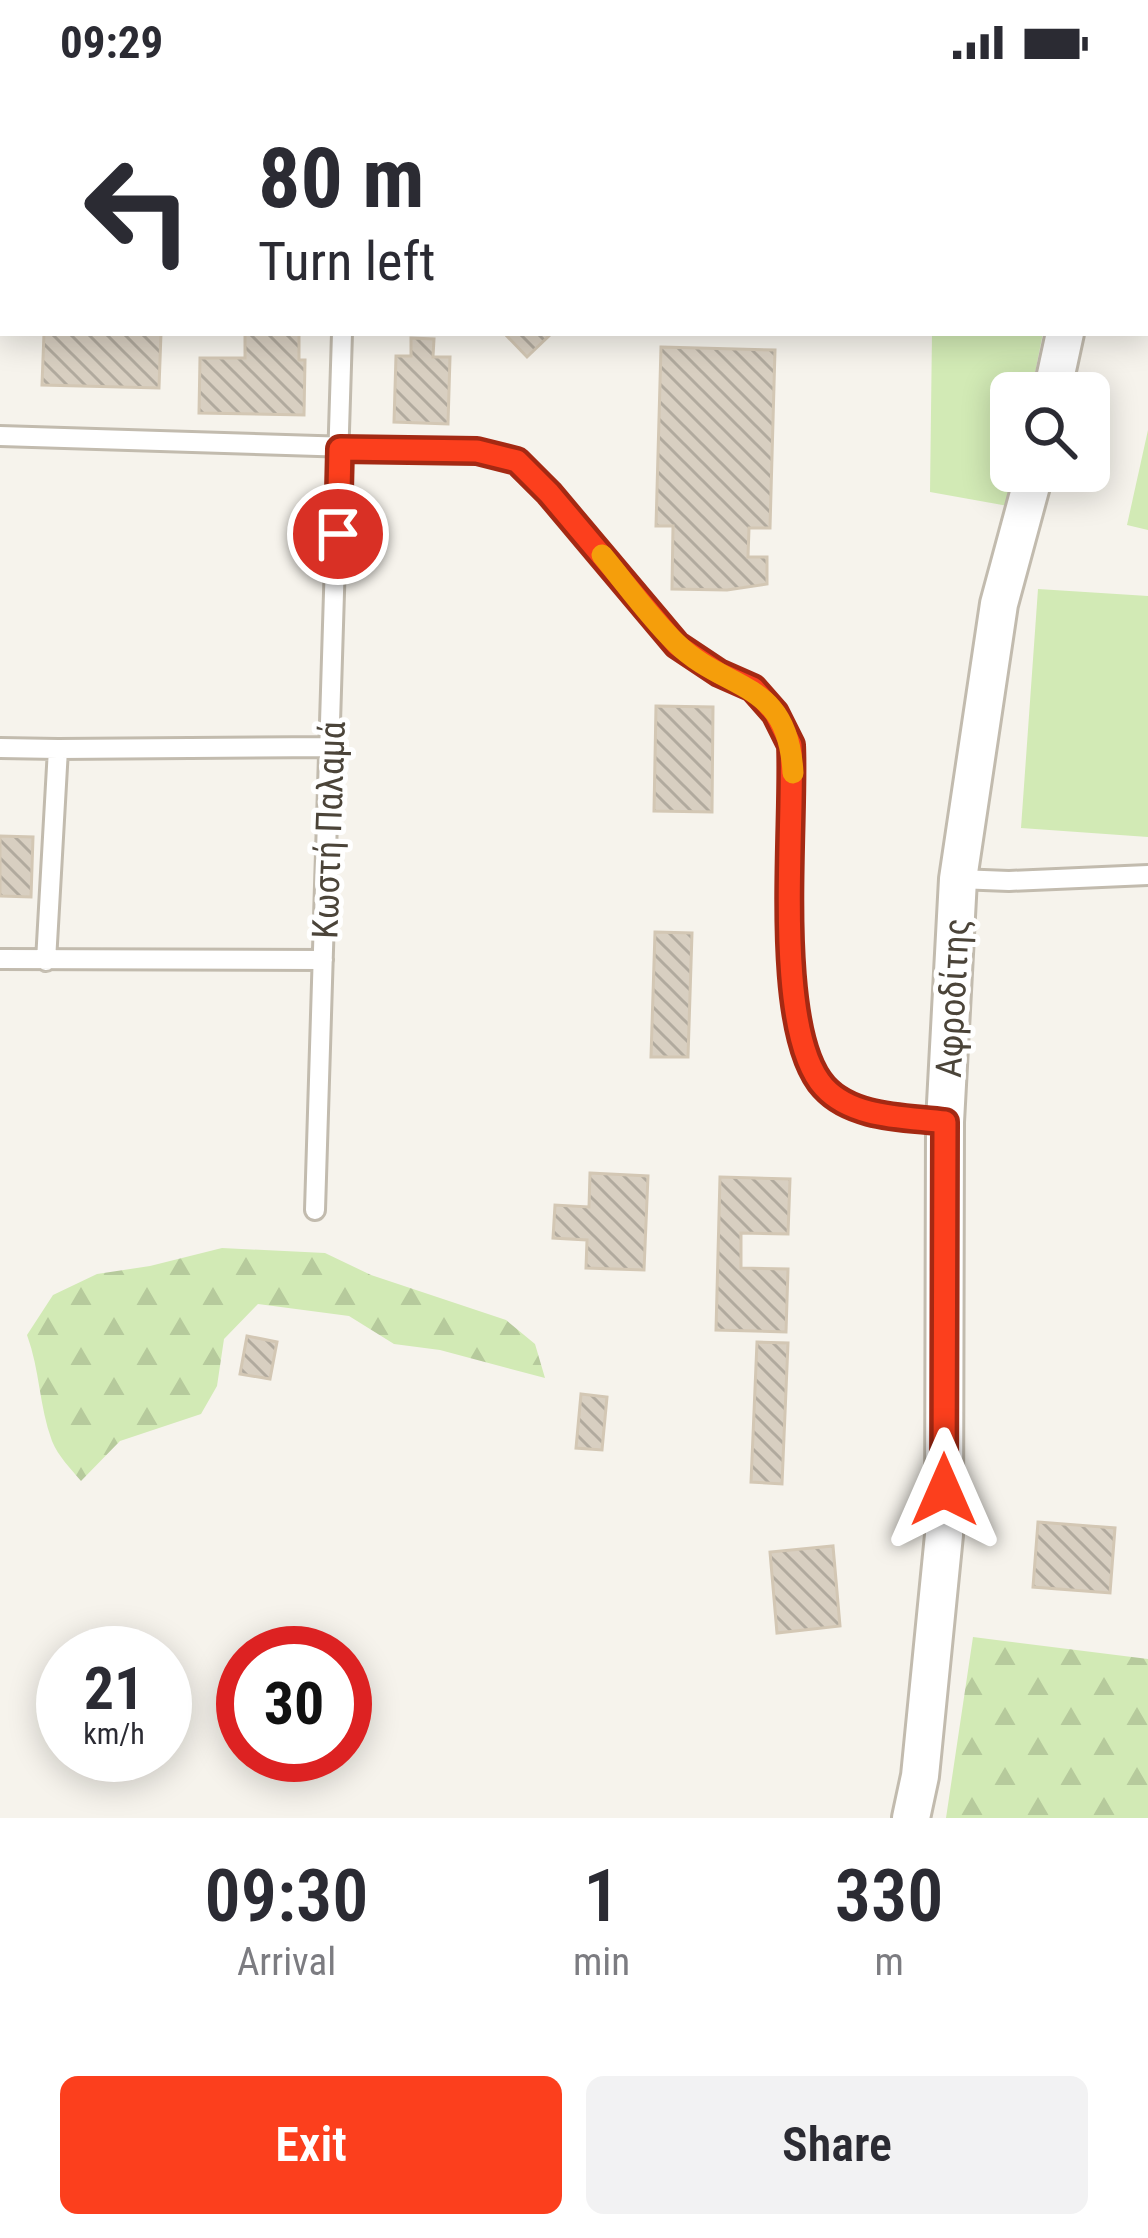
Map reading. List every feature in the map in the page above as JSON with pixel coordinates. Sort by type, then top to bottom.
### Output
[{"type":"street","points":[[1057,372],[1064,336]]},
{"type":"street","name":"Αφροδίτης","points":[[911,1818],[920,1776],[944,1535],[945,1122],[958,879],[995,625],[1030,492]]},
{"type":"lane","name":"Κωστή Παλαμά","points":[[315,1210],[342,336]]},
{"type":"lane","points":[[0,436],[477,451],[517,461],[677,645],[719,673],[753,688],[775,713],[791,745],[790,980],[803,1048],[824,1088],[860,1110],[945,1122]]},
{"type":"lane","points":[[0,748],[331,747]]},
{"type":"lane","points":[[46,961],[58,749]]},
{"type":"lane","points":[[958,879],[1148,874]]},
{"type":"lane","points":[[0,959],[323,960]]},
{"type":"green space","points":[[932,336],[1042,336],[1035,372],[990,372],[990,492],[1011,492],[1008,506],[930,492]]},
{"type":"green space","points":[[1148,430],[1148,530],[1127,525]]},
{"type":"green space","points":[[1038,589],[1148,596],[1148,837],[1021,828]]},
{"type":"green space","points":[[222,1248],[325,1253],[371,1275],[506,1320],[535,1344],[545,1378],[440,1350],[394,1344],[349,1316],[258,1304],[224,1339],[217,1386],[201,1414],[120,1441],[81,1481],[52,1441],[27,1335],[53,1295],[97,1274]]},
{"type":"green space","points":[[973,1637],[1148,1659],[1148,1818],[946,1818]]},
{"type":"building","points":[[44,336],[161,336],[159,388],[42,385]]},
{"type":"building","points":[[245,336],[299,336],[299,360],[305,360],[304,415],[199,413],[200,358],[245,358]]},
{"type":"building","points":[[507,336],[549,336],[527,357]]},
{"type":"building","points":[[411,338],[434,339],[433,357],[450,357],[448,424],[394,422],[396,356],[411,356]]},
{"type":"building","points":[[661,347],[775,350],[770,528],[749,528],[748,557],[767,557],[767,584],[727,590],[672,589],[673,526],[656,526]]},
{"type":"building","points":[[656,706],[713,707],[712,812],[654,811]]},
{"type":"building","points":[[0,836],[33,837],[31,897],[0,896]]},
{"type":"building","points":[[655,932],[692,933],[688,1057],[651,1057]]},
{"type":"building","points":[[590,1173],[648,1176],[644,1270],[586,1268],[587,1240],[553,1238],[555,1205],[589,1207]]},
{"type":"building","points":[[720,1177],[790,1179],[788,1234],[741,1233],[741,1268],[788,1269],[786,1332],[716,1330]]},
{"type":"building","points":[[247,1336],[277,1342],[270,1379],[240,1374]]},
{"type":"building","points":[[757,1342],[788,1343],[782,1484],[751,1482]]},
{"type":"building","points":[[581,1394],[607,1397],[602,1450],[576,1448]]},
{"type":"building","points":[[1038,1522],[1115,1528],[1110,1593],[1033,1587]]},
{"type":"building","points":[[833,1546],[840,1626],[777,1633],[770,1552]]},
{"type":"slow traffic","points":[[602,555],[677,645],[719,673],[753,688],[775,713],[791,745],[793,773]]},
{"type":"route","points":[[338,534],[340,449],[477,451],[517,461],[677,645],[719,673],[753,688],[775,713],[791,745],[790,980],[803,1048],[824,1088],[860,1110],[945,1122],[944,1490]]}]
